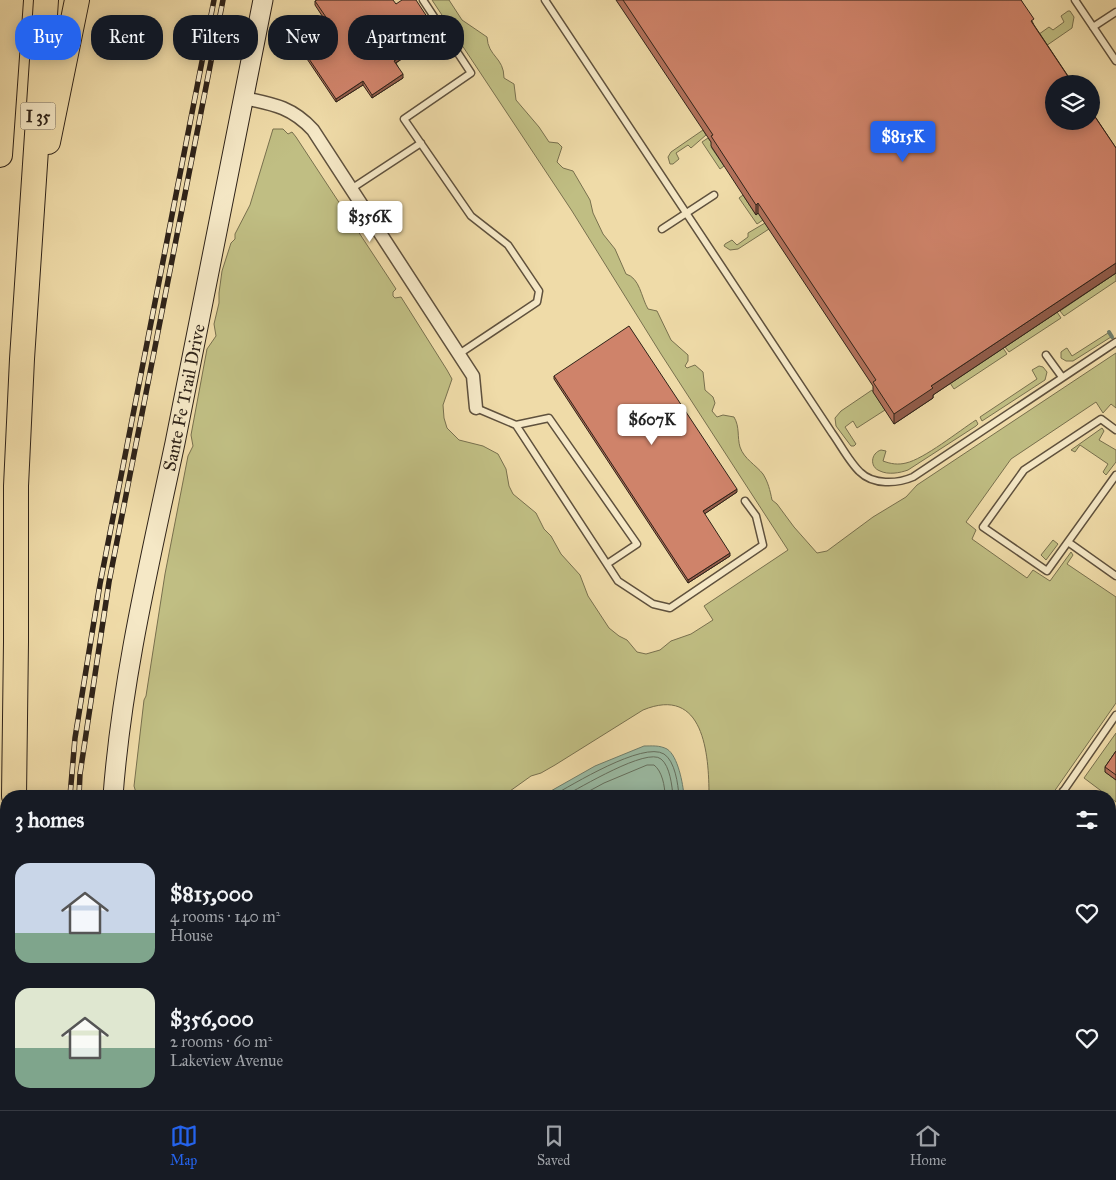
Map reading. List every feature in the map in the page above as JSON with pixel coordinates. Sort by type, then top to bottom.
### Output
[{"type":"highway","name":"I 35","points":[[0,155],[12,0]]},
{"type":"highway","name":"I 35","points":[[14,790],[16,486],[30,232],[46,0]]},
{"type":"highway","points":[[30,232],[77,0]]},
{"type":"highway","points":[[0,1],[8,50]]},
{"type":"main road","name":"Sante Fe Trail Drive","points":[[114,790],[124,694],[131,650],[181,414],[263,0]]},
{"type":"street","points":[[244,98],[276,104],[290,110],[303,119],[313,130],[473,376],[476,408]]},
{"type":"lane","points":[[423,0],[471,73],[404,119],[470,216],[508,245],[539,291],[537,302],[459,354]]},
{"type":"lane","points":[[545,0],[859,472],[867,477],[886,482],[905,481],[913,478],[1116,342]]},
{"type":"lane","points":[[1074,0],[1116,61]]},
{"type":"lane","points":[[1093,27],[1116,12]]},
{"type":"lane","points":[[351,189],[420,143]]},
{"type":"lane","points":[[662,229],[714,195]]},
{"type":"lane","points":[[1046,355],[1062,378]]},
{"type":"lane","points":[[476,408],[516,425],[618,581],[653,604],[670,608],[764,544],[756,516],[745,501]]},
{"type":"lane","points":[[516,425],[549,418],[637,544],[607,564]]},
{"type":"lane","points":[[1116,430],[1101,419],[1024,470],[983,527],[1047,571],[1116,475]]},
{"type":"lane","points":[[1068,542],[1116,576]]},
{"type":"lane","points":[[1064,790],[1116,715]]},
{"type":"shaded area","points":[[432,0],[449,0],[459,15],[442,15]]},
{"type":"shaded area","points":[[1068,11],[1074,17],[1072,28],[1043,48],[1035,37],[1049,27],[1053,30],[1064,22],[1061,16]]},
{"type":"shaded area","points":[[464,21],[487,37],[490,49],[499,61],[504,78],[514,84],[516,100],[549,142],[558,143],[562,147],[557,162],[563,168],[573,171],[590,200],[593,213],[603,234],[615,249],[626,274],[634,279],[648,309],[657,311],[671,340],[688,355],[688,361],[685,366],[687,368],[695,365],[703,372],[705,390],[713,397],[715,403],[712,411],[717,417],[723,415],[734,417],[742,451],[763,474],[769,486],[772,500],[817,553],[827,551],[873,517],[906,497],[917,485],[1116,353],[1116,408],[1111,404],[1103,413],[1096,402],[1011,459],[966,522],[976,530],[972,539],[1027,578],[1033,570],[1050,581],[1071,552],[1073,555],[1067,564],[1116,597],[1116,703],[1055,790],[709,790],[707,761],[699,728],[691,715],[679,707],[663,705],[643,710],[555,765],[531,776],[511,790],[135,790],[134,786],[144,700],[165,574],[188,456],[193,446],[191,435],[207,349],[216,336],[214,324],[219,303],[222,271],[231,243],[235,239],[235,234],[250,205],[273,129],[283,129],[288,134],[292,132],[296,137],[396,289],[393,292],[393,296],[395,298],[401,297],[447,370],[452,379],[443,405],[447,428],[459,440],[483,446],[498,454],[506,469],[509,486],[513,494],[536,513],[561,554],[580,575],[588,596],[609,628],[627,640],[637,652],[646,654],[660,650],[671,641],[691,634],[713,620],[704,606],[788,550],[661,354],[572,211],[464,48]]},
{"type":"shaded area","points":[[703,130],[706,135],[691,148],[688,145],[676,153],[679,159],[670,164],[668,157],[671,152]]},
{"type":"shaded area","points":[[708,138],[713,145],[711,147],[724,166],[720,169],[702,142]]},
{"type":"shaded area","points":[[743,195],[756,215],[759,213],[763,220],[757,224],[739,198]]},
{"type":"shaded area","points":[[765,223],[769,229],[738,249],[730,250],[724,246],[732,240],[737,245],[748,237],[748,233]]},
{"type":"shaded area","points":[[1116,273],[1116,281],[1064,316],[1060,311]]},
{"type":"shaded area","points":[[1057,312],[1061,318],[1009,352],[1005,347]]},
{"type":"shaded area","points":[[1108,333],[1111,337],[1073,361],[1066,361],[1061,358],[1061,352],[1065,349],[1067,348],[1072,356]]},
{"type":"shaded area","points":[[1003,348],[1007,354],[954,389],[950,383]]},
{"type":"shaded area","points":[[1039,366],[1043,367],[1047,372],[1045,380],[982,421],[980,417],[1037,379],[1032,370]]},
{"type":"shaded area","points":[[872,390],[885,410],[857,428],[853,421],[845,427],[856,444],[851,446],[836,426],[835,418],[841,411]]},
{"type":"shaded area","points":[[976,420],[978,424],[976,426],[908,470],[898,473],[887,473],[876,469],[874,466],[873,457],[881,450],[886,451],[883,461],[894,464],[906,463],[932,451]]},
{"type":"shaded area","points":[[1102,428],[1104,431],[1099,440],[1116,450],[1116,462],[1106,475],[1103,472],[1108,464],[1080,445],[1075,452],[1071,450]]},
{"type":"shaded area","points":[[1053,540],[1058,544],[1046,560],[1041,555]]},
{"type":"shaded area","points":[[1116,733],[1116,756],[1105,772],[1116,780],[1116,790],[1100,790],[1084,778]]},
{"type":"water","points":[[644,746],[661,747],[667,749],[674,758],[683,790],[553,790],[595,766]]},
{"type":"building","points":[[393,0],[396,4],[402,0],[416,0],[426,15],[348,15],[348,60],[395,60],[394,61],[403,74],[372,95],[363,81],[336,99],[310,60],[338,60],[338,15],[325,15],[315,1]]},
{"type":"building","points":[[623,0],[1021,0],[1034,19],[1031,21],[1067,75],[1045,75],[1045,130],[1100,130],[1100,124],[1116,148],[1116,263],[931,386],[933,388],[894,414],[873,382],[876,380],[758,203],[756,205],[711,136],[713,135]]},
{"type":"building","points":[[629,326],[737,489],[703,511],[730,553],[688,580],[554,376]]},
{"type":"building","points":[[1116,751],[1116,775],[1105,767]]},
{"type":"waterway","points":[[1109,332],[1112,337]]},
{"type":"railway","points":[[71,790],[75,738],[100,584],[214,0]]},
{"type":"railway","points":[[79,790],[80,774],[109,582],[223,0]]}]
